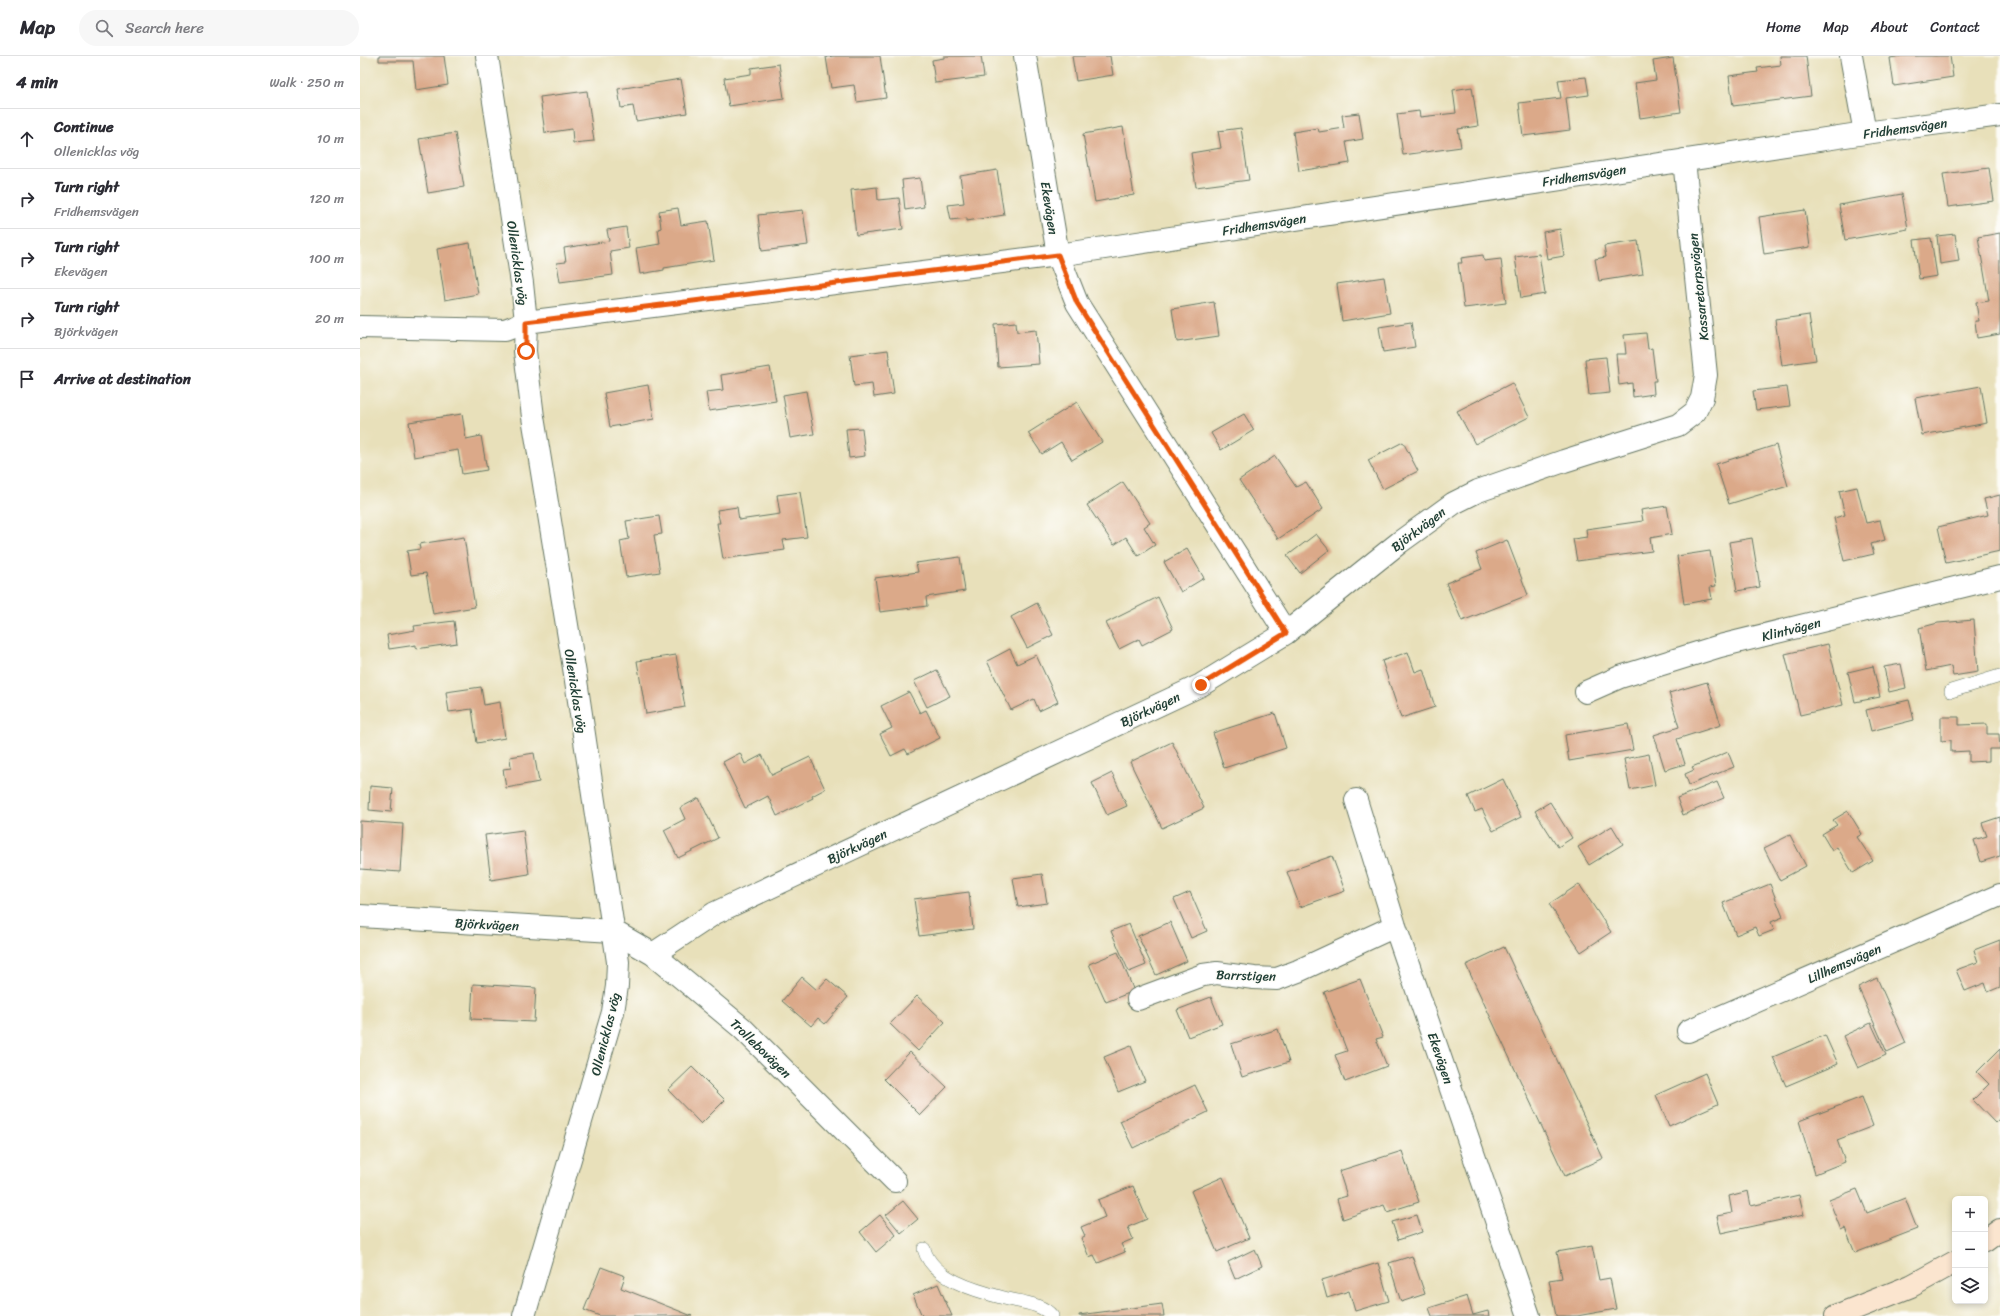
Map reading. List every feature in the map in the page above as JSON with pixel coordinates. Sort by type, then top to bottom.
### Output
[{"type":"street","name":"Ollenicklas vög","points":[[487,56],[522,283],[526,322],[526,351],[533,417],[575,674],[618,962],[617,986],[613,1012],[524,1316]]},
{"type":"street","name":"Ekevägen","points":[[1025,56],[1058,255],[1077,303],[1286,633]]},
{"type":"street","points":[[1851,56],[1865,133]]},
{"type":"street","name":"Fridhemsvägen","points":[[360,327],[505,330],[526,322],[1058,255],[1865,133],[2000,115]]},
{"type":"street","name":"Kassaretorpsvägen","points":[[1684,160],[1706,375],[1702,398],[1695,412]]},
{"type":"street","name":"Björkvägen","points":[[653,954],[715,913],[1201,685],[1286,633],[1406,538],[1454,503],[1478,491],[1564,461],[1678,425],[1695,412]]},
{"type":"street","name":"Klintvägen","points":[[1586,692],[1620,677],[1720,646],[2000,577]]},
{"type":"street","name":"Ekevägen","points":[[1356,800],[1396,926],[1529,1316]]},
{"type":"street","name":"Lillhemsvägen","points":[[1688,1031],[2000,895]]},
{"type":"street","name":"Björkvägen","points":[[360,916],[613,931]]},
{"type":"street","name":"Barrstigen","points":[[1138,999],[1203,975],[1217,973],[1254,978],[1277,979],[1298,971],[1396,926]]},
{"type":"street","name":"Trollebovägen","points":[[613,931],[653,954],[742,1028],[896,1181]]},
{"type":"street","points":[[1988,1240],[2000,1230]]},
{"type":"street","points":[[1836,1316],[1911,1286],[1952,1264]]},
{"type":"lane","points":[[1951,691],[2000,676]]},
{"type":"lane","points":[[924,1249],[926,1257],[932,1264],[955,1281],[978,1290],[1042,1308],[1052,1316]]},
{"type":"building","points":[[379,56],[444,56],[448,85],[416,90],[413,61],[379,61]]},
{"type":"building","points":[[880,56],[886,98],[857,102],[854,85],[831,88],[826,57]]},
{"type":"building","points":[[944,56],[981,56],[984,77],[935,83],[932,60],[944,58]]},
{"type":"building","points":[[1072,56],[1110,56],[1113,75],[1076,81]]},
{"type":"building","points":[[1780,56],[1806,56],[1811,96],[1733,106],[1729,76],[1758,72],[1757,68],[1781,65]]},
{"type":"building","points":[[1902,56],[1950,56],[1953,77],[1894,86],[1890,58]]},
{"type":"building","points":[[1673,58],[1681,112],[1640,118],[1635,83],[1656,80],[1653,61]]},
{"type":"building","points":[[779,64],[784,98],[729,106],[724,78],[751,74],[751,68]]},
{"type":"building","points":[[1586,77],[1589,95],[1566,98],[1570,130],[1523,136],[1519,103],[1561,98],[1558,80]]},
{"type":"building","points":[[681,79],[687,113],[636,121],[633,106],[621,108],[618,89]]},
{"type":"building","points":[[1472,87],[1478,126],[1458,129],[1461,147],[1403,155],[1397,114],[1419,111],[1420,117],[1456,113],[1453,90]]},
{"type":"building","points":[[587,91],[594,141],[573,143],[572,129],[545,133],[540,97]]},
{"type":"building","points":[[1359,113],[1363,139],[1346,142],[1350,163],[1299,171],[1293,132],[1318,128],[1319,132],[1344,128],[1342,115]]},
{"type":"building","points":[[1123,127],[1134,195],[1095,202],[1083,134]]},
{"type":"building","points":[[1241,128],[1249,180],[1196,187],[1191,153],[1221,148],[1218,131]]},
{"type":"building","points":[[455,133],[464,187],[428,193],[419,139]]},
{"type":"building","points":[[1989,168],[1994,201],[1948,207],[1943,174]]},
{"type":"building","points":[[997,170],[1004,215],[967,221],[967,218],[951,220],[948,205],[964,203],[960,176]]},
{"type":"building","points":[[920,178],[924,207],[905,210],[902,180]]},
{"type":"building","points":[[877,187],[878,200],[899,198],[903,229],[856,235],[851,190]]},
{"type":"building","points":[[1902,194],[1908,229],[1845,240],[1839,205]]},
{"type":"building","points":[[678,208],[681,225],[708,221],[714,260],[664,268],[664,270],[640,274],[636,248],[660,244],[658,229],[661,228],[659,211]]},
{"type":"building","points":[[803,210],[808,245],[762,251],[758,215]]},
{"type":"building","points":[[1805,210],[1810,247],[1764,254],[1759,217]]},
{"type":"building","points":[[626,227],[629,248],[610,251],[613,275],[560,282],[557,263],[566,262],[564,248],[609,241],[607,230]]},
{"type":"building","points":[[1560,229],[1564,256],[1547,259],[1543,232]]},
{"type":"building","points":[[2000,233],[2000,334],[1977,338],[1975,321],[1979,321],[1976,303],[1989,301],[1978,237]]},
{"type":"building","points":[[1955,234],[1959,261],[1940,264],[1937,236]]},
{"type":"building","points":[[1931,238],[1937,276],[1919,279],[1914,240]]},
{"type":"building","points":[[1638,241],[1643,274],[1599,281],[1595,259],[1606,257],[1604,246]]},
{"type":"building","points":[[470,243],[478,294],[445,300],[437,249]]},
{"type":"building","points":[[1539,254],[1545,294],[1521,298],[1515,257]]},
{"type":"building","points":[[1483,255],[1484,261],[1501,259],[1506,303],[1464,308],[1458,263],[1462,263],[1461,258]]},
{"type":"building","points":[[1384,277],[1390,313],[1342,321],[1337,284]]},
{"type":"building","points":[[1214,302],[1219,336],[1177,342],[1172,309]]},
{"type":"building","points":[[1809,315],[1816,360],[1782,365],[1775,320]]},
{"type":"building","points":[[1016,322],[1017,332],[1036,330],[1039,364],[998,367],[995,324]]},
{"type":"building","points":[[1411,322],[1415,347],[1383,352],[1379,327]]},
{"type":"building","points":[[1646,333],[1648,349],[1652,348],[1656,381],[1653,381],[1654,394],[1633,397],[1632,383],[1619,385],[1616,354],[1626,354],[1624,335]]},
{"type":"building","points":[[888,350],[894,394],[874,397],[872,384],[854,386],[850,355]]},
{"type":"building","points":[[1606,357],[1610,393],[1589,395],[1585,359]]},
{"type":"building","points":[[770,367],[776,401],[709,411],[706,392],[723,390],[721,375]]},
{"type":"building","points":[[1512,383],[1529,417],[1475,444],[1457,411]]},
{"type":"building","points":[[648,385],[654,419],[610,427],[604,393]]},
{"type":"building","points":[[1981,386],[1987,423],[1922,435],[1915,398]]},
{"type":"building","points":[[1787,387],[1790,406],[1756,410],[1753,391]]},
{"type":"building","points":[[806,391],[814,434],[790,438],[783,395]]},
{"type":"building","points":[[1077,402],[1102,442],[1072,460],[1061,442],[1042,454],[1028,433]]},
{"type":"building","points":[[462,414],[466,439],[481,436],[487,470],[462,474],[458,450],[414,457],[409,422]]},
{"type":"building","points":[[1244,414],[1254,430],[1221,450],[1211,433]]},
{"type":"building","points":[[862,428],[865,456],[849,458],[846,429]]},
{"type":"building","points":[[1403,442],[1418,471],[1383,489],[1368,460]]},
{"type":"building","points":[[1776,445],[1788,486],[1729,504],[1716,464]]},
{"type":"building","points":[[1275,456],[1296,487],[1306,482],[1323,509],[1278,539],[1239,480]]},
{"type":"building","points":[[1123,482],[1150,523],[1144,527],[1155,545],[1138,556],[1126,537],[1114,545],[1087,505]]},
{"type":"building","points":[[1857,487],[1866,523],[1880,520],[1885,540],[1871,544],[1874,554],[1844,561],[1834,518],[1845,515],[1839,491]]},
{"type":"building","points":[[800,492],[807,537],[783,540],[785,550],[723,559],[717,523],[720,523],[717,510],[737,507],[739,520],[780,514],[777,495]]},
{"type":"building","points":[[2000,495],[2000,551],[1946,563],[1938,527],[1988,515],[1984,499]]},
{"type":"building","points":[[1667,506],[1672,534],[1650,538],[1652,551],[1577,561],[1573,539],[1587,537],[1586,529],[1643,521],[1641,510]]},
{"type":"building","points":[[659,516],[662,534],[654,535],[660,572],[626,577],[620,541],[629,539],[626,521]]},
{"type":"building","points":[[1316,534],[1329,550],[1300,573],[1287,556]]},
{"type":"building","points":[[464,537],[475,607],[433,614],[426,573],[411,575],[407,551],[420,549],[419,544]]},
{"type":"building","points":[[1752,538],[1760,587],[1737,591],[1729,542]]},
{"type":"building","points":[[1507,540],[1528,595],[1462,621],[1446,583],[1482,569],[1476,553]]},
{"type":"building","points":[[1187,549],[1204,578],[1181,592],[1164,562]]},
{"type":"building","points":[[1710,551],[1716,586],[1710,587],[1712,599],[1684,604],[1677,556]]},
{"type":"building","points":[[960,557],[965,591],[926,597],[927,606],[880,612],[875,578],[918,572],[916,563]]},
{"type":"building","points":[[1158,597],[1173,629],[1142,645],[1139,639],[1119,649],[1106,623]]},
{"type":"building","points":[[1037,603],[1053,635],[1027,648],[1011,617]]},
{"type":"building","points":[[1974,620],[1978,672],[1953,676],[1951,666],[1926,671],[1919,628],[1938,623]]},
{"type":"building","points":[[454,621],[457,643],[416,649],[416,645],[389,649],[387,635],[415,630],[414,626]]},
{"type":"building","points":[[1828,644],[1843,705],[1800,715],[1785,654]]},
{"type":"building","points":[[1010,649],[1017,664],[1036,655],[1058,702],[1039,711],[1034,699],[1011,710],[987,661]]},
{"type":"building","points":[[1408,652],[1415,672],[1423,669],[1435,707],[1401,718],[1382,661]]},
{"type":"building","points":[[676,655],[685,707],[646,714],[637,661]]},
{"type":"building","points":[[1901,664],[1906,688],[1889,692],[1884,667]]},
{"type":"building","points":[[1873,666],[1880,697],[1855,702],[1848,672]]},
{"type":"building","points":[[937,670],[950,696],[927,707],[914,681]]},
{"type":"building","points":[[1707,682],[1721,725],[1677,739],[1685,764],[1665,770],[1654,735],[1679,727],[1669,693]]},
{"type":"building","points":[[481,687],[484,705],[500,702],[505,738],[477,743],[472,709],[449,712],[446,692]]},
{"type":"building","points":[[909,692],[920,713],[926,710],[940,738],[908,754],[905,749],[891,756],[880,734],[892,728],[881,706]]},
{"type":"building","points":[[1909,700],[1914,720],[1871,731],[1866,710]]},
{"type":"building","points":[[1275,713],[1286,748],[1224,768],[1213,733]]},
{"type":"building","points":[[1941,717],[1959,717],[1959,725],[1987,724],[1987,734],[1999,734],[2000,749],[1989,749],[1989,761],[1969,762],[1969,751],[1951,752],[1951,740],[1941,741]]},
{"type":"building","points":[[1628,724],[1633,750],[1569,761],[1565,735]]},
{"type":"building","points":[[1172,742],[1204,808],[1162,828],[1130,762]]},
{"type":"building","points":[[1728,752],[1734,767],[1689,785],[1685,774],[1694,770],[1692,767]]},
{"type":"building","points":[[534,753],[539,782],[506,788],[503,769],[511,768],[510,757]]},
{"type":"building","points":[[740,753],[745,764],[762,755],[772,775],[810,757],[825,789],[812,796],[813,798],[777,816],[768,796],[745,808],[723,762]]},
{"type":"building","points":[[1649,754],[1655,785],[1630,790],[1624,759]]},
{"type":"building","points":[[1112,773],[1127,806],[1107,815],[1092,783]]},
{"type":"building","points":[[1503,779],[1521,817],[1493,831],[1482,809],[1475,812],[1468,796]]},
{"type":"building","points":[[1717,782],[1724,798],[1683,815],[1677,798]]},
{"type":"building","points":[[370,786],[393,788],[391,812],[369,810]]},
{"type":"building","points":[[699,798],[718,838],[678,858],[664,830],[685,819],[680,808]]},
{"type":"building","points":[[1550,802],[1572,838],[1558,847],[1535,811]]},
{"type":"building","points":[[1848,811],[1862,834],[1857,837],[1873,861],[1853,873],[1837,847],[1832,851],[1822,834],[1837,825],[1833,820]]},
{"type":"building","points":[[2000,817],[2000,856],[1981,862],[1974,840],[1987,836],[1982,823]]},
{"type":"building","points":[[360,821],[403,824],[400,872],[360,869]]},
{"type":"building","points":[[1612,826],[1623,844],[1589,865],[1578,847]]},
{"type":"building","points":[[523,830],[529,874],[491,880],[485,835]]},
{"type":"building","points":[[1790,835],[1806,866],[1780,880],[1764,848]]},
{"type":"building","points":[[1332,856],[1345,891],[1300,907],[1287,872]]},
{"type":"building","points":[[1042,874],[1047,903],[1018,907],[1013,878]]},
{"type":"building","points":[[1579,884],[1611,932],[1581,952],[1549,904]]},
{"type":"building","points":[[1770,884],[1783,917],[1771,922],[1774,930],[1759,936],[1755,927],[1736,935],[1723,903]]},
{"type":"building","points":[[969,892],[973,929],[919,936],[914,899]]},
{"type":"building","points":[[1190,892],[1207,931],[1191,938],[1174,899]]},
{"type":"building","points":[[1170,922],[1187,961],[1156,975],[1138,936]]},
{"type":"building","points":[[1129,924],[1146,965],[1129,972],[1111,931]]},
{"type":"building","points":[[2000,940],[2000,987],[1988,992],[1985,983],[1965,991],[1956,970],[1978,962],[1974,950]]},
{"type":"building","points":[[1504,947],[1603,1158],[1565,1176],[1466,965]]},
{"type":"building","points":[[1118,952],[1134,991],[1106,1002],[1089,964]]},
{"type":"building","points":[[802,977],[817,990],[827,979],[848,997],[825,1024],[818,1018],[811,1026],[782,1001]]},
{"type":"building","points":[[1877,978],[1906,1043],[1887,1052],[1858,987]]},
{"type":"building","points":[[1360,979],[1383,1037],[1376,1039],[1387,1066],[1345,1082],[1335,1055],[1347,1051],[1324,992]]},
{"type":"building","points":[[473,984],[536,988],[534,1022],[471,1019]]},
{"type":"building","points":[[917,996],[945,1022],[918,1051],[890,1024]]},
{"type":"building","points":[[1211,997],[1222,1024],[1188,1037],[1177,1010]]},
{"type":"building","points":[[1871,1023],[1886,1055],[1858,1068],[1843,1036]]},
{"type":"building","points":[[1278,1029],[1289,1062],[1242,1077],[1231,1044]]},
{"type":"building","points":[[1825,1035],[1838,1064],[1786,1086],[1773,1057]]},
{"type":"building","points":[[1131,1046],[1145,1081],[1118,1092],[1104,1057]]},
{"type":"building","points":[[2000,1049],[2000,1118],[1995,1123],[1973,1100],[1989,1084],[1977,1072]]},
{"type":"building","points":[[910,1052],[947,1087],[920,1115],[884,1079]]},
{"type":"building","points":[[692,1067],[725,1100],[701,1124],[668,1090]]},
{"type":"building","points":[[1705,1073],[1718,1104],[1669,1126],[1656,1095]]},
{"type":"building","points":[[1195,1085],[1208,1112],[1133,1148],[1120,1121]]},
{"type":"building","points":[[1862,1097],[1873,1126],[1837,1140],[1845,1162],[1815,1174],[1799,1121]]},
{"type":"building","points":[[1402,1151],[1419,1202],[1387,1212],[1384,1205],[1343,1219],[1337,1199],[1347,1196],[1339,1171]]},
{"type":"building","points":[[1223,1177],[1249,1238],[1217,1252],[1191,1191]]},
{"type":"building","points":[[1133,1186],[1147,1219],[1128,1227],[1133,1239],[1121,1244],[1125,1252],[1098,1263],[1094,1255],[1089,1257],[1081,1238],[1085,1236],[1081,1227],[1105,1217],[1098,1200]]},
{"type":"building","points":[[1857,1189],[1867,1213],[1905,1198],[1917,1229],[1855,1253],[1845,1228],[1841,1230],[1829,1200]]},
{"type":"building","points":[[1748,1191],[1751,1206],[1799,1195],[1804,1215],[1721,1233],[1717,1216],[1732,1213],[1729,1196]]},
{"type":"building","points":[[903,1201],[918,1219],[901,1233],[886,1215]]},
{"type":"building","points":[[880,1215],[896,1235],[876,1252],[860,1232]]},
{"type":"building","points":[[1417,1215],[1422,1232],[1398,1240],[1392,1222]]},
{"type":"building","points":[[1592,1246],[1599,1280],[1610,1278],[1616,1309],[1577,1316],[1556,1316],[1549,1280],[1562,1278],[1557,1252]]},
{"type":"building","points":[[1255,1249],[1262,1266],[1235,1279],[1228,1262]]},
{"type":"building","points":[[1412,1256],[1425,1294],[1401,1302],[1389,1263]]},
{"type":"building","points":[[1378,1263],[1389,1301],[1355,1311],[1349,1291],[1327,1298],[1322,1280]]},
{"type":"building","points":[[601,1267],[625,1276],[621,1288],[692,1316],[600,1316],[584,1310]]},
{"type":"building","points":[[938,1284],[952,1316],[922,1316],[913,1295]]},
{"type":"building","points":[[1467,1296],[1473,1315],[1488,1311],[1489,1316],[1432,1316],[1429,1308]]},
{"type":"building","points":[[1162,1304],[1164,1316],[1079,1316],[1079,1315]]},
{"type":"route","points":[[526,351],[526,322],[1058,255],[1077,303],[1286,633],[1201,685]]}]
